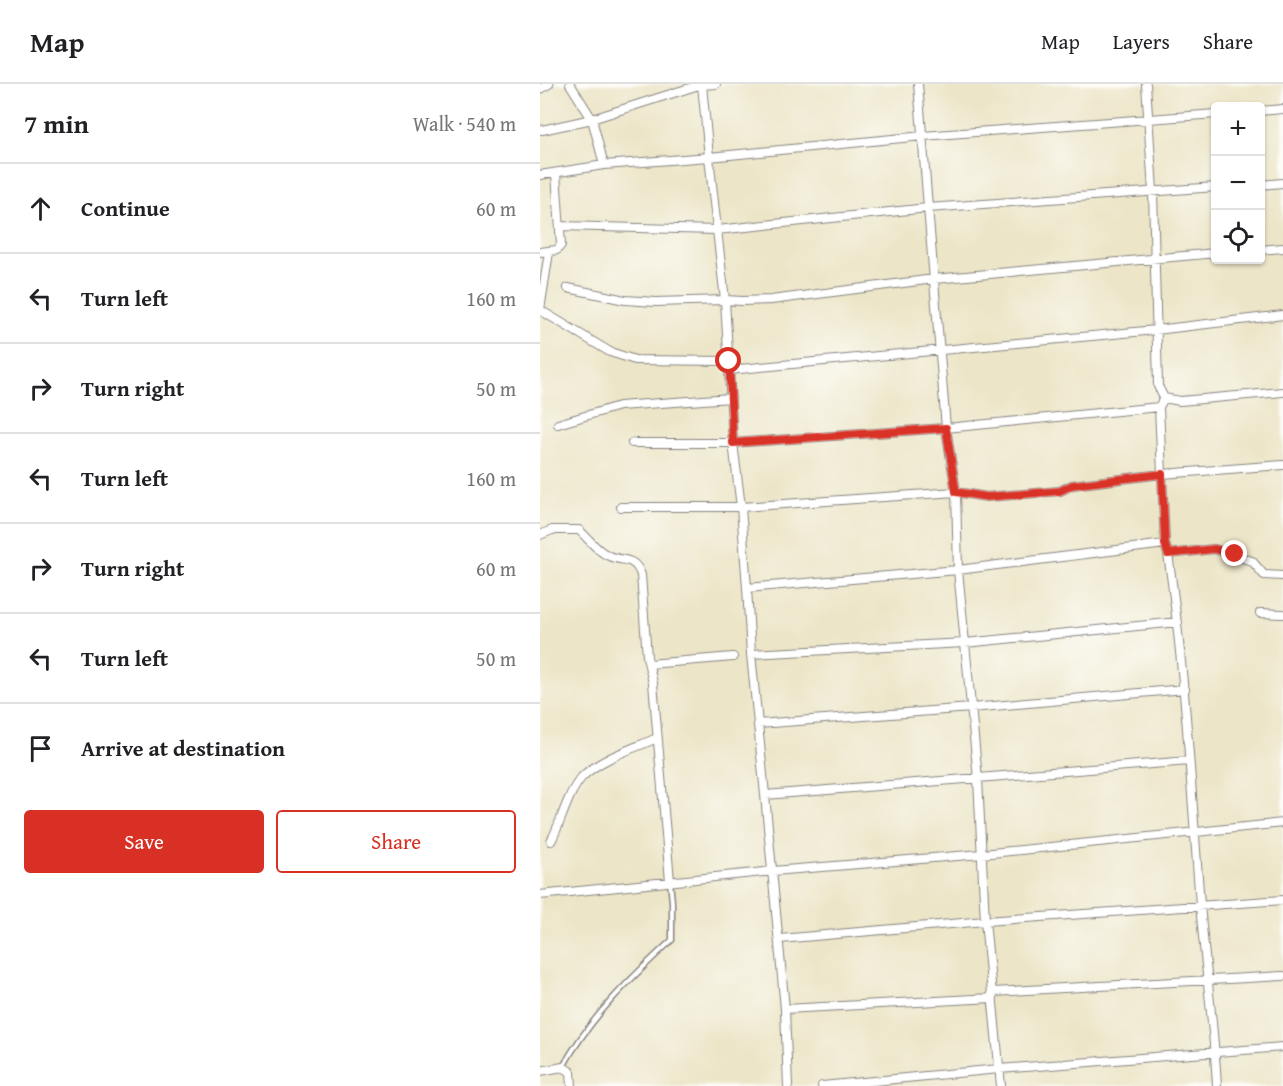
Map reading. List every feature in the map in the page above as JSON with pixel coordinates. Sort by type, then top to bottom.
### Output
[{"type":"street","points":[[540,89],[549,84]]},
{"type":"street","points":[[570,84],[592,118],[604,165]]},
{"type":"street","points":[[542,130],[592,118],[702,85],[716,84]]},
{"type":"street","points":[[918,84],[946,428],[956,492],[958,570],[978,779],[985,921],[1000,1086]]},
{"type":"street","points":[[1146,84],[1153,191],[1158,386],[1164,398]]},
{"type":"street","points":[[702,85],[724,300],[733,443],[741,507],[751,654],[780,939],[788,1086]]},
{"type":"street","points":[[1265,111],[1283,109]]},
{"type":"street","points":[[540,175],[604,165],[923,136],[1211,114]]},
{"type":"street","points":[[540,252],[557,250],[561,245],[556,173]]},
{"type":"street","points":[[1265,185],[1283,183]]},
{"type":"street","points":[[561,226],[717,230],[928,208],[1211,188]]},
{"type":"street","points":[[1265,250],[1283,248]]},
{"type":"street","points":[[549,252],[540,310],[610,352],[635,360],[729,366],[1156,330],[1283,315]]},
{"type":"street","points":[[568,288],[625,300],[656,303],[771,300],[934,279],[1211,253]]},
{"type":"street","points":[[1164,398],[1180,401],[1283,392]]},
{"type":"street","points":[[558,424],[619,406],[731,398]]},
{"type":"street","points":[[1164,398],[1159,407],[1165,544],[1178,622],[1185,689],[1200,906],[1217,1086]]},
{"type":"street","points":[[632,443],[733,443],[946,428],[1159,407]]},
{"type":"street","points":[[621,507],[741,507],[956,492],[987,497],[1060,491],[1072,485],[1162,474],[1283,465]]},
{"type":"street","points":[[540,536],[552,530],[579,530],[606,555],[632,561],[638,566],[641,575],[649,664],[653,682],[670,881]]},
{"type":"street","points":[[747,588],[958,570],[1165,544]]},
{"type":"street","points":[[1168,554],[1214,549],[1252,561],[1264,575],[1283,576]]},
{"type":"street","points":[[1260,613],[1283,614]]},
{"type":"street","points":[[751,654],[965,643],[1178,622]]},
{"type":"street","points":[[649,664],[733,657]]},
{"type":"street","points":[[758,724],[1185,689]]},
{"type":"street","points":[[551,841],[582,777],[601,764],[657,738]]},
{"type":"street","points":[[765,795],[1189,761]]},
{"type":"street","points":[[540,895],[1283,824]]},
{"type":"street","points":[[780,939],[985,921],[1283,900]]},
{"type":"street","points":[[785,1009],[1206,978],[1283,976]]},
{"type":"street","points":[[822,1086],[1283,1047]]},
{"type":"street","points":[[540,1071],[563,1067],[571,1072],[572,1086]]},
{"type":"lane","points":[[563,1067],[574,1047],[595,1020],[650,960],[672,940],[670,881]]},
{"type":"route","points":[[729,361],[733,443],[946,428],[956,492],[987,497],[1060,491],[1072,485],[1162,474],[1165,544],[1168,554],[1214,549],[1235,554]]}]
